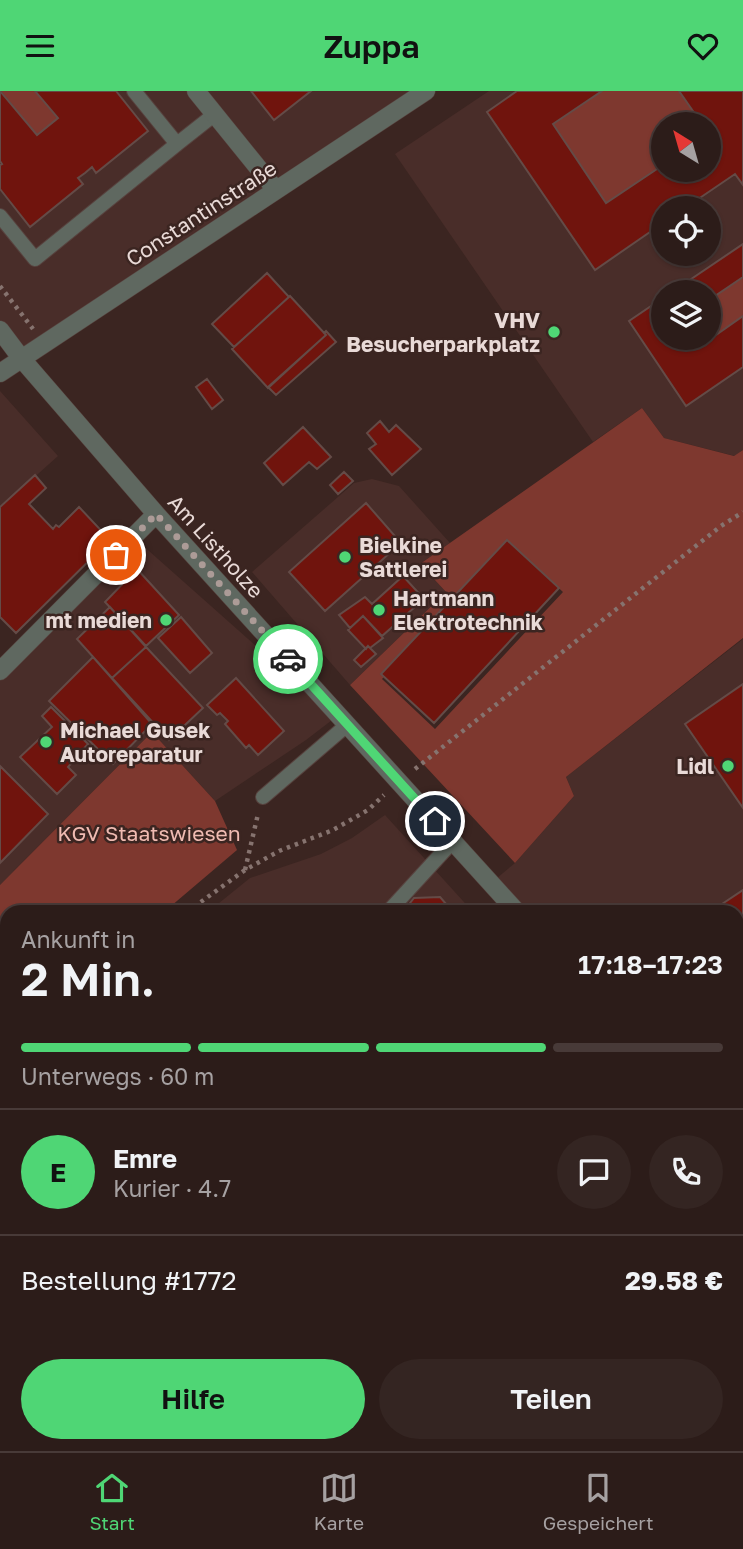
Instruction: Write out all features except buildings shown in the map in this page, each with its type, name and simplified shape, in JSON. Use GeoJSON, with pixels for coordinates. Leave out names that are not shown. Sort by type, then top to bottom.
{"type":"FeatureCollection","features":[{"type":"Feature","properties":{"kind":"street"},"geometry":{"type":"LineString","coordinates":[[196,91],[276,190]]}},
{"type":"Feature","properties":{"kind":"street","name":"Constantinstraße"},"geometry":{"type":"LineString","coordinates":[[0,373],[426,91]]}},
{"type":"Feature","properties":{"kind":"street","name":"Am Listholze"},"geometry":{"type":"LineString","coordinates":[[0,330],[156,514],[511,905]]}},
{"type":"Feature","properties":{"kind":"street"},"geometry":{"type":"LineString","coordinates":[[0,671],[156,514]]}},
{"type":"Feature","properties":{"kind":"lane"},"geometry":{"type":"LineString","coordinates":[[134,91],[177,144]]}},
{"type":"Feature","properties":{"kind":"lane"},"geometry":{"type":"LineString","coordinates":[[0,216],[35,259],[215,114]]}},
{"type":"Feature","properties":{"kind":"lane"},"geometry":{"type":"LineString","coordinates":[[263,797],[347,725]]}},
{"type":"Feature","properties":{"kind":"lane"},"geometry":{"type":"LineString","coordinates":[[394,905],[453,841]]}},
{"type":"Feature","properties":{"kind":"path"},"geometry":{"type":"LineString","coordinates":[[0,286],[45,343]]}},
{"type":"Feature","properties":{"kind":"path"},"geometry":{"type":"LineString","coordinates":[[424,762],[721,526],[743,512]]}},
{"type":"Feature","properties":{"kind":"path"},"geometry":{"type":"LineString","coordinates":[[245,870],[263,797]]}},
{"type":"Feature","properties":{"kind":"path"},"geometry":{"type":"LineString","coordinates":[[197,905],[245,870],[279,851],[333,830],[368,810]]}},
{"type":"Feature","properties":{"kind":"shaded area"},"geometry":{"type":"Polygon","coordinates":[[[0,91],[426,91],[21,358],[0,330],[0,91]]]}},
{"type":"Feature","properties":{"kind":"shaded area"},"geometry":{"type":"Polygon","coordinates":[[[489,91],[743,91],[743,450],[735,456],[664,438],[642,408],[593,442],[395,154],[489,91]]]}},
{"type":"Feature","properties":{"kind":"shaded area"},"geometry":{"type":"Polygon","coordinates":[[[0,391],[58,456],[0,508],[0,391]]]}},
{"type":"Feature","properties":{"kind":"shaded area"},"geometry":{"type":"Polygon","coordinates":[[[372,479],[399,486],[450,543],[420,564],[446,592],[350,685],[252,572],[354,483],[372,479]]]}},
{"type":"Feature","properties":{"kind":"shaded area"},"geometry":{"type":"Polygon","coordinates":[[[140,543],[336,717],[215,801],[152,732],[0,885],[0,679],[140,543]]]}},
{"type":"Feature","properties":{"kind":"shaded area"},"geometry":{"type":"Polygon","coordinates":[[[743,639],[743,905],[511,905],[491,883],[515,863],[574,796],[566,777],[743,639]]]}},
{"type":"Feature","properties":{"kind":"shaded area"},"geometry":{"type":"Polygon","coordinates":[[[385,815],[467,905],[217,905],[250,878],[321,854],[352,838],[385,815]]]}},
{"type":"Feature","properties":{"kind":"green space"},"geometry":{"type":"Polygon","coordinates":[[[1,91],[35,91],[58,118],[37,135],[1,91]]]}},
{"type":"Feature","properties":{"kind":"green space"},"geometry":{"type":"Polygon","coordinates":[[[602,91],[679,91],[694,112],[651,112],[651,173],[606,203],[553,124],[602,91]]]}},
{"type":"Feature","properties":{"kind":"green space"},"geometry":{"type":"Polygon","coordinates":[[[743,277],[743,316],[721,331],[721,292],[743,277]]]}},
{"type":"Feature","properties":{"kind":"green space"},"geometry":{"type":"Polygon","coordinates":[[[642,408],[664,438],[734,456],[743,450],[743,638],[566,777],[574,796],[515,863],[350,685],[446,592],[420,564],[642,408]],[[509,542],[382,679],[435,729],[563,592],[509,542]]]}},
{"type":"Feature","properties":{"kind":"green space","name":"KGV Staatswiesen"},"geometry":{"type":"Polygon","coordinates":[[[152,732],[215,801],[237,850],[172,905],[0,905],[0,885],[152,732]]]}},
{"type":"Feature","properties":{"kind":"way so far"},"geometry":{"type":"LineString","coordinates":[[116,555],[156,514],[288,659]]}},
{"type":"Feature","properties":{"kind":"place","name":"VHV Besucherparkplatz"},"geometry":{"type":"Point","coordinates":[554,332]}},
{"type":"Feature","properties":{"kind":"place","name":"Bielkine Sattlerei"},"geometry":{"type":"Point","coordinates":[345,557]}},
{"type":"Feature","properties":{"kind":"place","name":"Hartmann Elektrotechnik"},"geometry":{"type":"Point","coordinates":[379,610]}},
{"type":"Feature","properties":{"kind":"place","name":"mt medien"},"geometry":{"type":"Point","coordinates":[166,620]}},
{"type":"Feature","properties":{"kind":"place","name":"Michael Gusek Autoreparatur"},"geometry":{"type":"Point","coordinates":[46,742]}},
{"type":"Feature","properties":{"kind":"place","name":"Lidl"},"geometry":{"type":"Point","coordinates":[728,766]}},
{"type":"Feature","properties":{"kind":"route"},"geometry":{"type":"LineString","coordinates":[[288,659],[435,821]]}}]}
